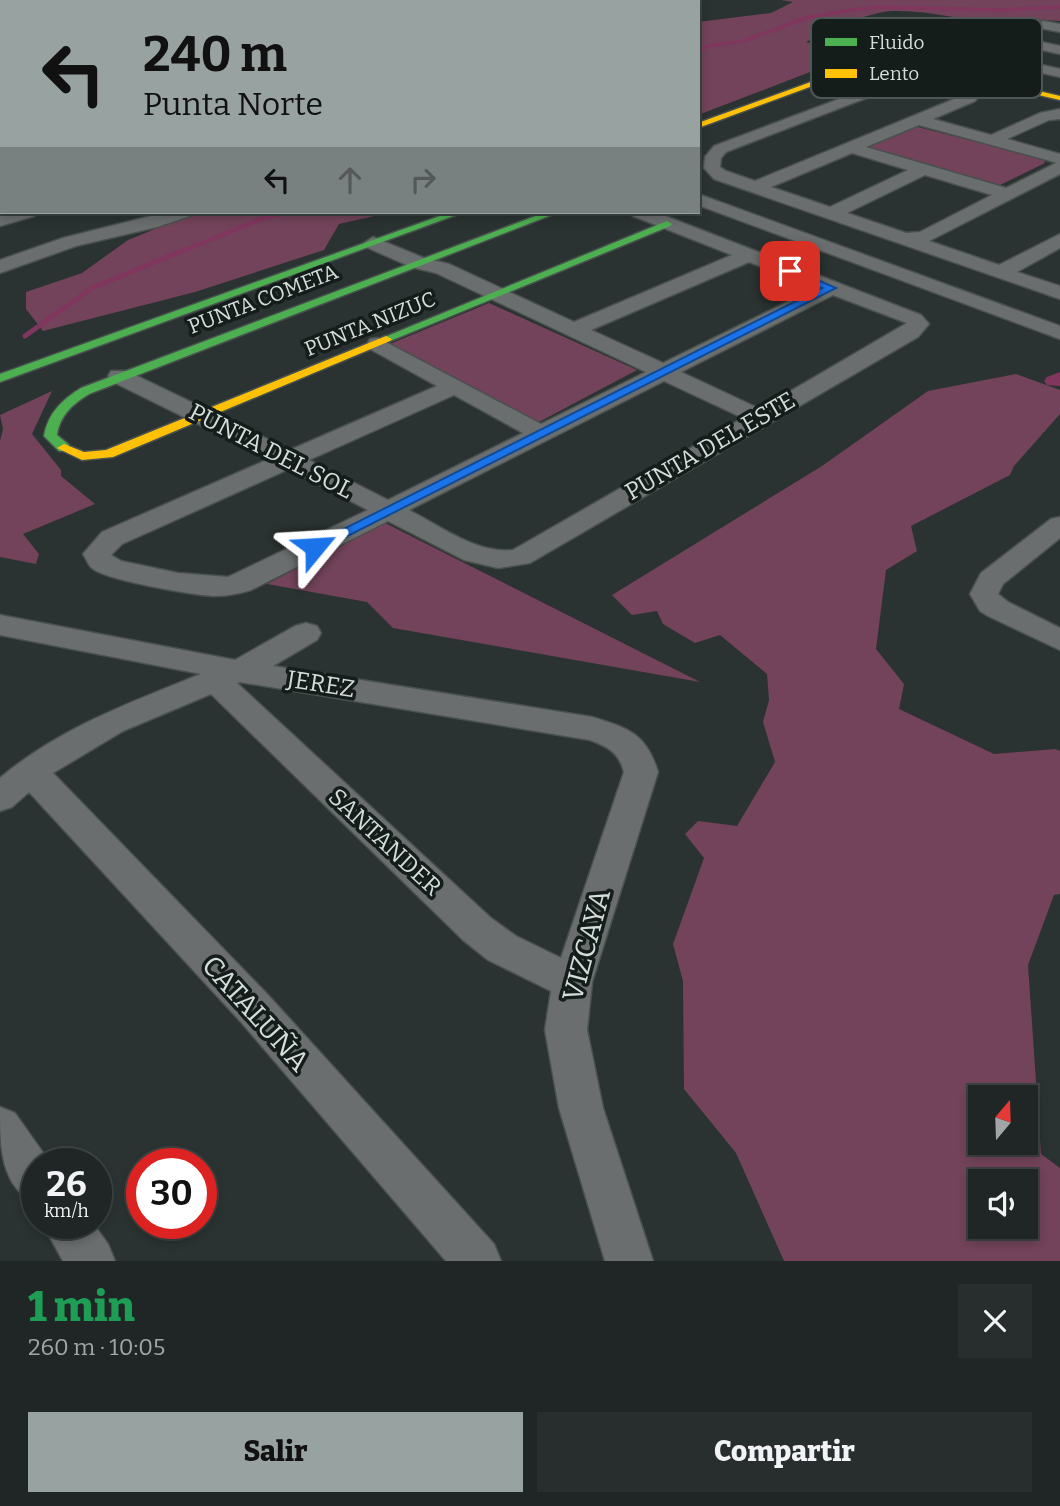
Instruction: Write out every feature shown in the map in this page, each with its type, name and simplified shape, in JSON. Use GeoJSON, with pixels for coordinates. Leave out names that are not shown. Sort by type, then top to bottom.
{"type":"FeatureCollection","features":[{"type":"Feature","properties":{"kind":"street"},"geometry":{"type":"LineString","coordinates":[[1044,25],[1060,28]]}},
{"type":"Feature","properties":{"kind":"street"},"geometry":{"type":"LineString","coordinates":[[1042,46],[1060,50]]}},
{"type":"Feature","properties":{"kind":"street"},"geometry":{"type":"LineString","coordinates":[[1042,70],[1060,74]]}},
{"type":"Feature","properties":{"kind":"street"},"geometry":{"type":"LineString","coordinates":[[700,125],[811,85]]}},
{"type":"Feature","properties":{"kind":"street"},"geometry":{"type":"LineString","coordinates":[[1042,94],[1060,98]]}},
{"type":"Feature","properties":{"kind":"street"},"geometry":{"type":"LineString","coordinates":[[858,98],[720,149],[713,157],[712,168],[715,172],[831,214],[902,239],[923,241],[1000,273],[1060,293]]}},
{"type":"Feature","properties":{"kind":"street"},"geometry":{"type":"LineString","coordinates":[[756,187],[970,98]]}},
{"type":"Feature","properties":{"kind":"street"},"geometry":{"type":"LineString","coordinates":[[1014,98],[1058,111]]}},
{"type":"Feature","properties":{"kind":"street"},"geometry":{"type":"LineString","coordinates":[[993,140],[1058,111]]}},
{"type":"Feature","properties":{"kind":"street"},"geometry":{"type":"LineString","coordinates":[[916,119],[1060,159]]}},
{"type":"Feature","properties":{"kind":"street"},"geometry":{"type":"LineString","coordinates":[[849,147],[1008,194]]}},
{"type":"Feature","properties":{"kind":"street"},"geometry":{"type":"LineString","coordinates":[[887,268],[913,254],[923,241],[1060,167]]}},
{"type":"Feature","properties":{"kind":"street"},"geometry":{"type":"LineString","coordinates":[[831,214],[923,169]]}},
{"type":"Feature","properties":{"kind":"street"},"geometry":{"type":"LineString","coordinates":[[700,200],[1060,333]]}},
{"type":"Feature","properties":{"kind":"street"},"geometry":{"type":"LineString","coordinates":[[0,221],[22,214]]}},
{"type":"Feature","properties":{"kind":"street"},"geometry":{"type":"LineString","coordinates":[[0,267],[70,242],[178,214]]}},
{"type":"Feature","properties":{"kind":"street"},"geometry":{"type":"LineString","coordinates":[[0,378],[453,214]]}},
{"type":"Feature","properties":{"kind":"street"},"geometry":{"type":"LineString","coordinates":[[373,243],[418,263],[440,261],[549,214]]}},
{"type":"Feature","properties":{"kind":"street"},"geometry":{"type":"LineString","coordinates":[[644,214],[831,288]]}},
{"type":"Feature","properties":{"kind":"street","name":"PUNTA NIZUC"},"geometry":{"type":"LineString","coordinates":[[87,458],[107,454],[667,224]]}},
{"type":"Feature","properties":{"kind":"street"},"geometry":{"type":"LineString","coordinates":[[394,235],[496,294],[759,417]]}},
{"type":"Feature","properties":{"kind":"street"},"geometry":{"type":"LineString","coordinates":[[859,258],[902,239]]}},
{"type":"Feature","properties":{"kind":"street"},"geometry":{"type":"LineString","coordinates":[[1000,273],[1060,240]]}},
{"type":"Feature","properties":{"kind":"street"},"geometry":{"type":"LineString","coordinates":[[575,330],[748,255]]}},
{"type":"Feature","properties":{"kind":"street","name":"PUNTA COMETA"},"geometry":{"type":"LineString","coordinates":[[87,458],[71,453],[50,436],[50,425],[56,414],[71,400],[119,376],[418,263]]}},
{"type":"Feature","properties":{"kind":"street"},"geometry":{"type":"LineString","coordinates":[[454,387],[112,538],[97,554],[102,563],[113,568],[227,588],[241,584],[831,288]]}},
{"type":"Feature","properties":{"kind":"street","name":"PUNTA DEL ESTE"},"geometry":{"type":"LineString","coordinates":[[498,560],[520,557],[910,332],[918,324],[914,320],[831,288]]}},
{"type":"Feature","properties":{"kind":"street"},"geometry":{"type":"LineString","coordinates":[[106,322],[223,298]]}},
{"type":"Feature","properties":{"kind":"street"},"geometry":{"type":"LineString","coordinates":[[70,335],[87,334],[103,341]]}},
{"type":"Feature","properties":{"kind":"street"},"geometry":{"type":"LineString","coordinates":[[378,344],[540,433]]}},
{"type":"Feature","properties":{"kind":"street","name":"PUNTA DEL SOL"},"geometry":{"type":"LineString","coordinates":[[119,376],[202,415],[474,554],[498,560]]}},
{"type":"Feature","properties":{"kind":"street"},"geometry":{"type":"LineString","coordinates":[[1060,525],[991,579],[984,594],[990,604],[998,609],[1060,640]]}},
{"type":"Feature","properties":{"kind":"street","name":"JEREZ"},"geometry":{"type":"LineString","coordinates":[[6,630],[227,675],[592,729],[619,738],[637,753]]}},
{"type":"Feature","properties":{"kind":"street"},"geometry":{"type":"LineString","coordinates":[[0,798],[29,770],[82,736],[227,675],[306,633]]}},
{"type":"Feature","properties":{"kind":"street","name":"SANTANDER"},"geometry":{"type":"LineString","coordinates":[[227,675],[477,929],[502,948],[572,982]]}},
{"type":"Feature","properties":{"kind":"street","name":"VIZCAYA"},"geometry":{"type":"LineString","coordinates":[[629,1261],[581,1108],[566,1030],[572,982],[641,772],[637,753]]}},
{"type":"Feature","properties":{"kind":"street","name":"CATALUÑA"},"geometry":{"type":"LineString","coordinates":[[29,770],[255,1009],[477,1261]]}},
{"type":"Feature","properties":{"kind":"street"},"geometry":{"type":"LineString","coordinates":[[0,1128],[21,1159]]}},
{"type":"Feature","properties":{"kind":"street"},"geometry":{"type":"LineString","coordinates":[[76,1239],[91,1261]]}},
{"type":"Feature","properties":{"kind":"shaded area"},"geometry":{"type":"Polygon","coordinates":[[[781,0],[1060,0],[1060,21],[1042,18],[958,18],[922,12],[892,11],[862,18],[811,18],[811,40],[806,42],[811,43],[811,72],[700,114],[700,22],[771,13],[793,2],[781,0]]]}},
{"type":"Feature","properties":{"kind":"shaded area"},"geometry":{"type":"Polygon","coordinates":[[[914,126],[1043,159],[1045,163],[998,186],[866,147],[914,126]]]}},
{"type":"Feature","properties":{"kind":"shaded area"},"geometry":{"type":"Polygon","coordinates":[[[191,214],[383,214],[339,224],[324,250],[195,292],[43,331],[26,309],[26,292],[82,273],[128,240],[191,214]]]}},
{"type":"Feature","properties":{"kind":"shaded area"},"geometry":{"type":"Polygon","coordinates":[[[489,303],[637,370],[539,422],[390,344],[489,303]]]}},
{"type":"Feature","properties":{"kind":"shaded area"},"geometry":{"type":"Polygon","coordinates":[[[1016,374],[1060,390],[1060,414],[1014,466],[1010,475],[911,526],[917,551],[886,570],[876,649],[904,684],[899,709],[994,754],[1055,749],[1060,751],[1060,894],[1054,895],[1028,965],[1036,1085],[968,1085],[968,1155],[1038,1155],[1038,1110],[1041,1154],[1060,1168],[1060,1261],[784,1261],[736,1153],[684,1089],[683,981],[673,944],[704,858],[685,834],[698,821],[737,826],[775,762],[763,722],[769,700],[767,674],[720,635],[695,643],[663,624],[657,611],[632,615],[612,595],[822,466],[928,391],[1016,374]]]}},
{"type":"Feature","properties":{"kind":"shaded area"},"geometry":{"type":"Polygon","coordinates":[[[52,391],[32,434],[61,470],[61,476],[95,504],[23,534],[39,554],[36,564],[0,557],[0,441],[3,429],[0,415],[52,391]]]}},
{"type":"Feature","properties":{"kind":"shaded area"},"geometry":{"type":"Polygon","coordinates":[[[385,523],[700,682],[393,628],[367,602],[267,584],[385,523]]]}},
{"type":"Feature","properties":{"kind":"waterway"},"geometry":{"type":"LineString","coordinates":[[700,50],[708,46],[743,41],[806,18],[844,11],[878,7],[1002,10],[1060,7]]}},
{"type":"Feature","properties":{"kind":"waterway"},"geometry":{"type":"LineString","coordinates":[[190,248],[264,218],[281,214]]}},
{"type":"Feature","properties":{"kind":"waterway"},"geometry":{"type":"LineString","coordinates":[[25,336],[92,288],[194,246]]}},
{"type":"Feature","properties":{"kind":"waterway"},"geometry":{"type":"LineString","coordinates":[[1054,381],[1060,378]]}},
{"type":"Feature","properties":{"kind":"traffic: fast"},"geometry":{"type":"LineString","coordinates":[[0,378],[453,214]]}},
{"type":"Feature","properties":{"kind":"traffic: fast"},"geometry":{"type":"LineString","coordinates":[[64,448],[50,436],[51,428],[57,415],[67,404],[85,391],[549,214]]}},
{"type":"Feature","properties":{"kind":"traffic: fast"},"geometry":{"type":"LineString","coordinates":[[386,339],[667,224]]}},
{"type":"Feature","properties":{"kind":"traffic: slow"},"geometry":{"type":"LineString","coordinates":[[700,125],[811,84]]}},
{"type":"Feature","properties":{"kind":"traffic: slow"},"geometry":{"type":"LineString","coordinates":[[1042,94],[1060,98]]}},
{"type":"Feature","properties":{"kind":"traffic: slow"},"geometry":{"type":"LineString","coordinates":[[64,448],[82,456],[108,454],[386,339]]}},
{"type":"Feature","properties":{"kind":"route"},"geometry":{"type":"LineString","coordinates":[[315,547],[831,288],[790,271]]}}]}
